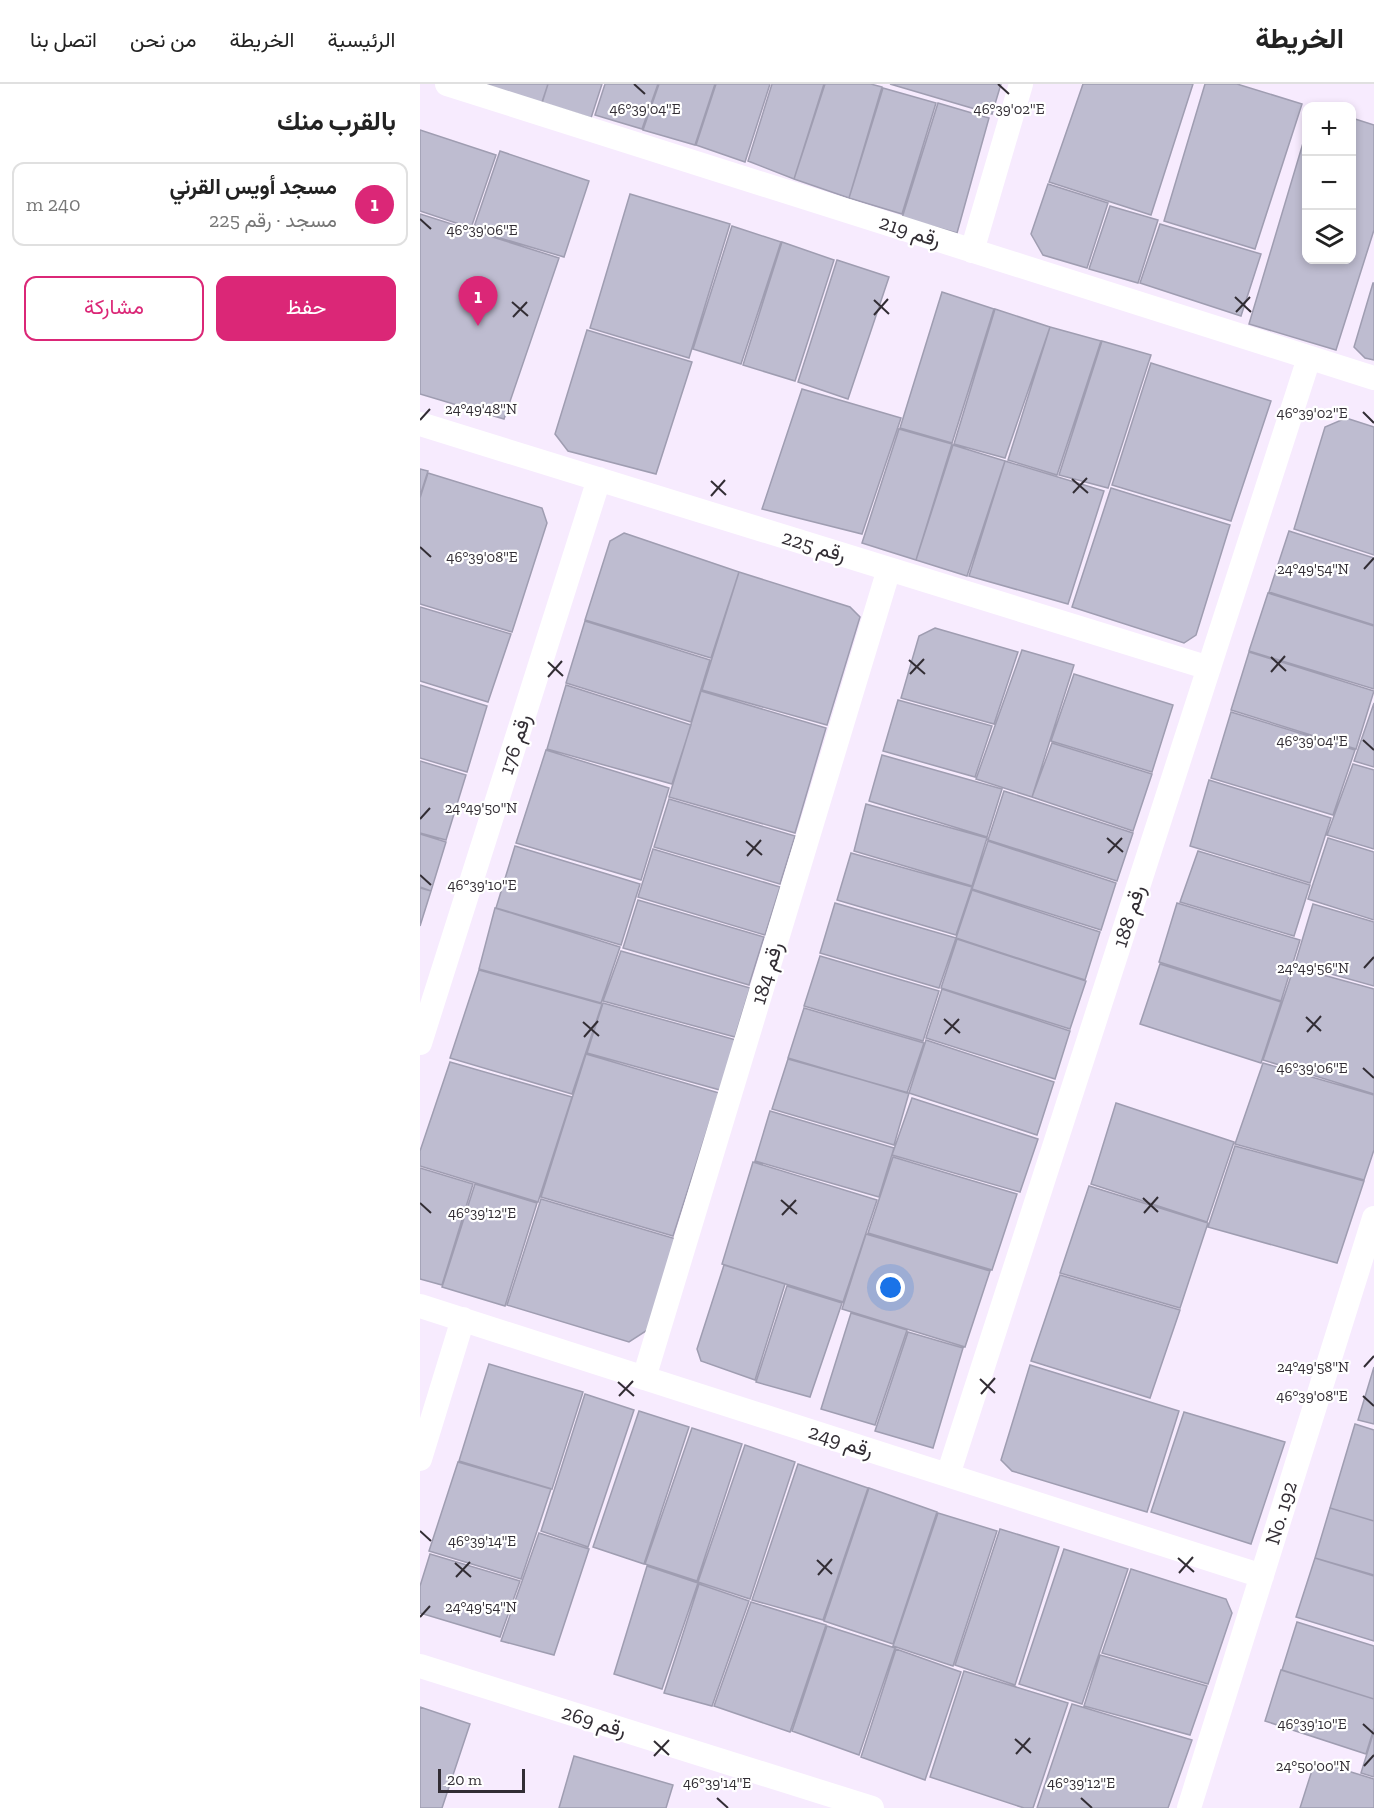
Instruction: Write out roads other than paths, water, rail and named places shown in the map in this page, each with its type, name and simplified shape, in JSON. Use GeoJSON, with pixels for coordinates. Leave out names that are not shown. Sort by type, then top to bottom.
{"type":"FeatureCollection","features":[{"type":"Feature","properties":{"kind":"street","name":"رقم 219"},"geometry":{"type":"LineString","coordinates":[[447,84],[1374,378]]}},
{"type":"Feature","properties":{"kind":"street"},"geometry":{"type":"LineString","coordinates":[[972,251],[1021,84]]}},
{"type":"Feature","properties":{"kind":"street","name":"رقم 188"},"geometry":{"type":"LineString","coordinates":[[948,1475],[1310,358]]}},
{"type":"Feature","properties":{"kind":"street","name":"رقم 225"},"geometry":{"type":"LineString","coordinates":[[420,424],[1209,668]]}},
{"type":"Feature","properties":{"kind":"street","name":"رقم 176"},"geometry":{"type":"LineString","coordinates":[[420,1043],[599,479]]}},
{"type":"Feature","properties":{"kind":"street","name":"رقم 184"},"geometry":{"type":"LineString","coordinates":[[645,1378],[889,569]]}},
{"type":"Feature","properties":{"kind":"street","name":"No. 192"},"geometry":{"type":"LineString","coordinates":[[1189,1808],[1374,1218]]}},
{"type":"Feature","properties":{"kind":"street","name":"رقم 249"},"geometry":{"type":"LineString","coordinates":[[420,1306],[1262,1576]]}},
{"type":"Feature","properties":{"kind":"street"},"geometry":{"type":"LineString","coordinates":[[420,1459],[463,1319]]}},
{"type":"Feature","properties":{"kind":"street","name":"رقم 269"},"geometry":{"type":"LineString","coordinates":[[420,1666],[872,1808]]}},
{"type":"Feature","properties":{"kind":"place","name":"مسجد أويس القرني"},"geometry":{"type":"Point","coordinates":[478,326]}}]}
